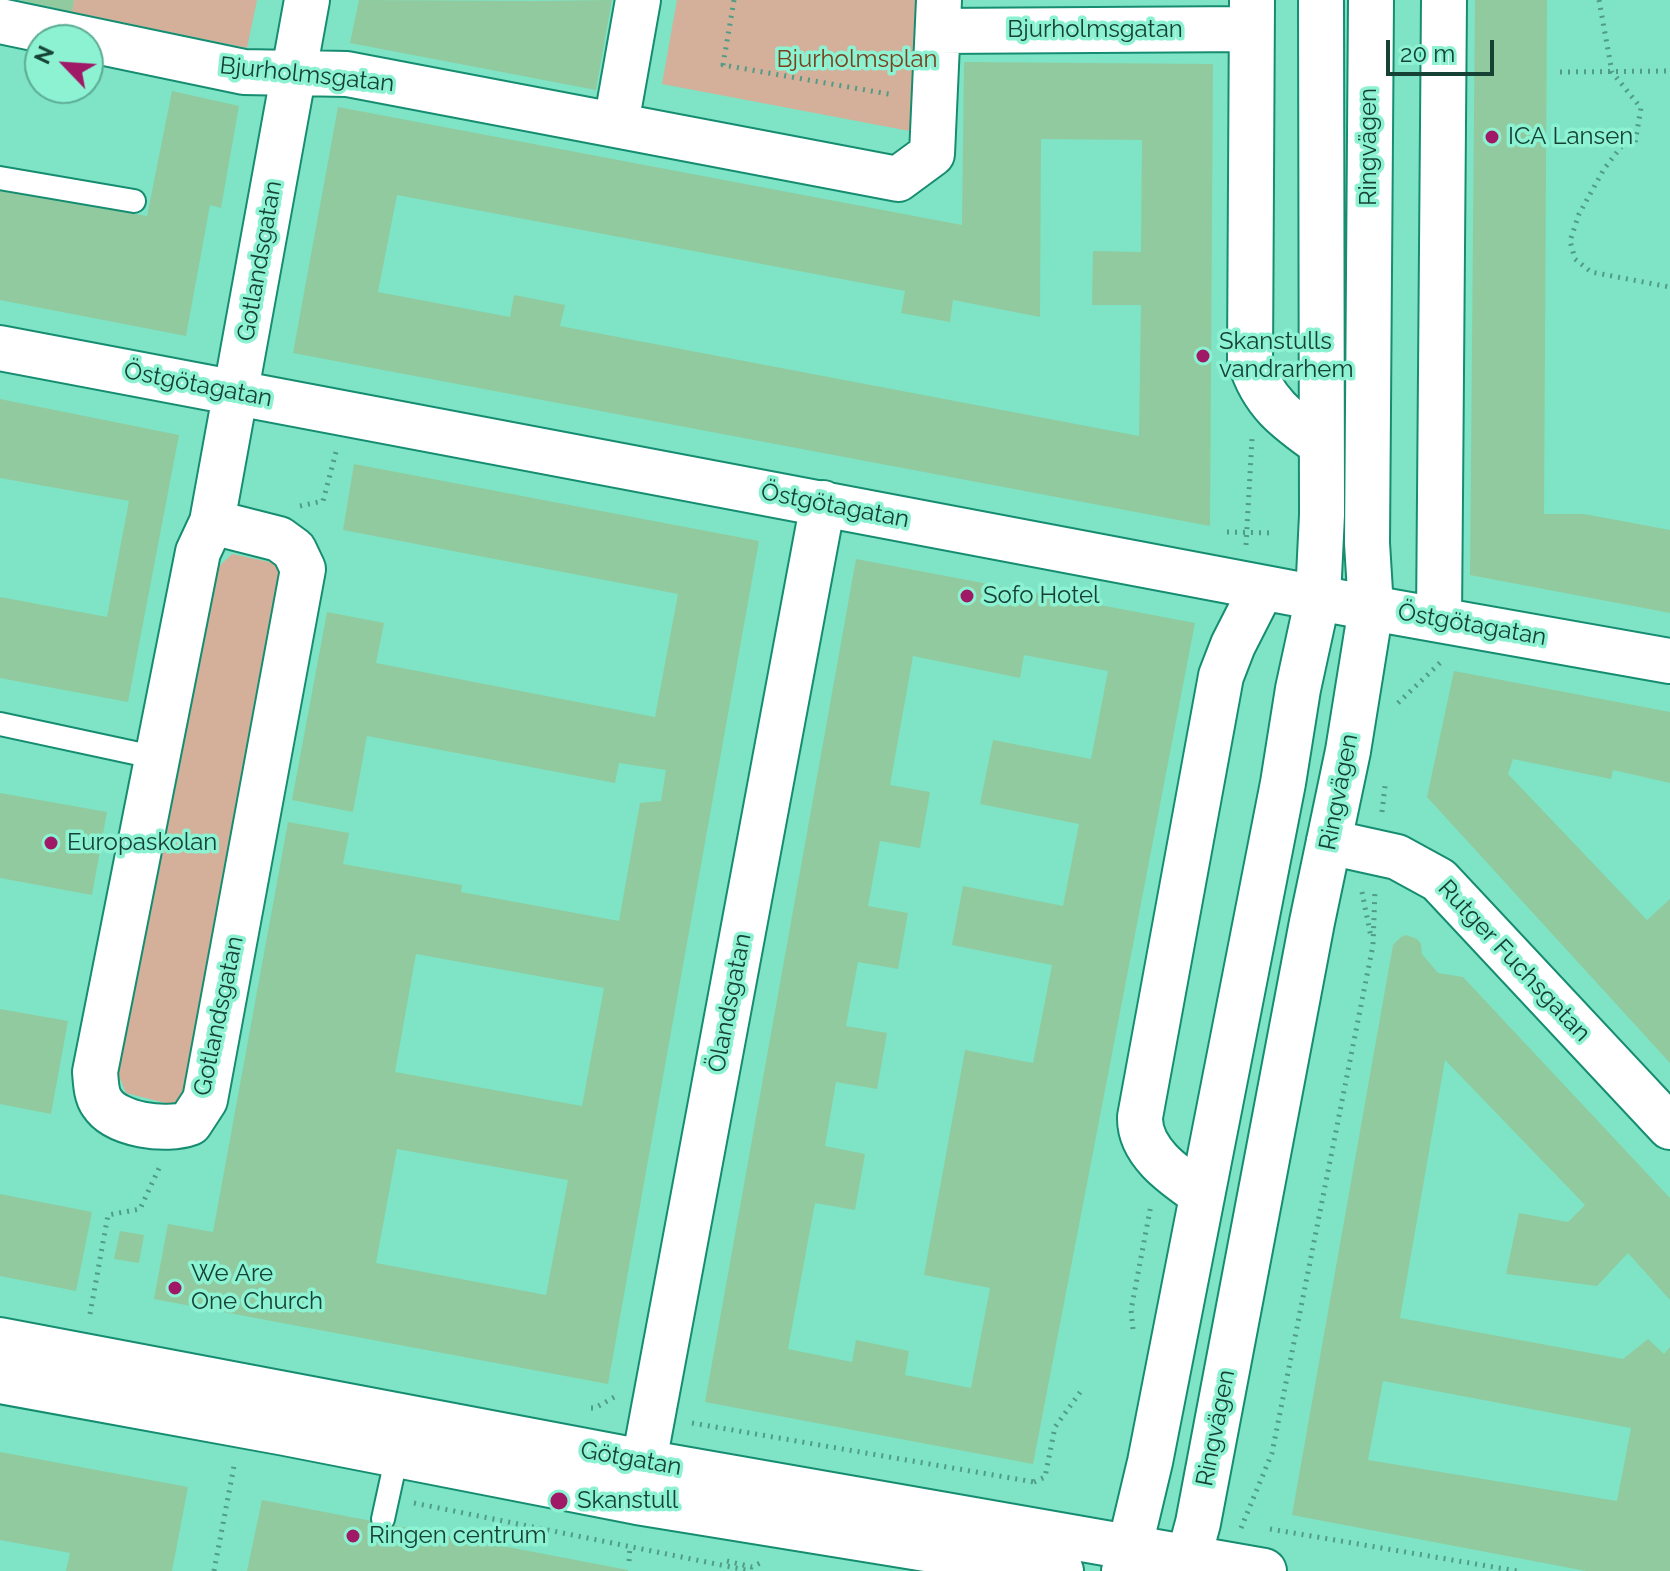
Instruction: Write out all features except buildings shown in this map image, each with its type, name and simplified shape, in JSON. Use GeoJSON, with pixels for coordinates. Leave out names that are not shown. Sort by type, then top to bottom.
{"type":"FeatureCollection","features":[{"type":"Feature","properties":{"kind":"street","name":"Gotlandsgatan"},"geometry":{"type":"LineString","coordinates":[[212,522],[279,539],[294,550],[303,569],[205,1100],[190,1123],[168,1129],[114,1117],[99,1101],[95,1072],[198,552],[212,522],[307,0]]}},
{"type":"Feature","properties":{"kind":"street"},"geometry":{"type":"LineString","coordinates":[[638,0],[616,124],[898,179],[932,154],[938,15]]}},
{"type":"Feature","properties":{"kind":"street","name":"Ringvägen"},"geometry":{"type":"LineString","coordinates":[[1127,1559],[1153,1449],[1318,597],[1322,515],[1321,0]]}},
{"type":"Feature","properties":{"kind":"street","name":"Ringvägen"},"geometry":{"type":"LineString","coordinates":[[1217,1566],[1329,842],[1348,751],[1371,608],[1367,543],[1371,0]]}},
{"type":"Feature","properties":{"kind":"street"},"geometry":{"type":"LineString","coordinates":[[1439,620],[1444,0]]}},
{"type":"Feature","properties":{"kind":"street","name":"Bjurholmsgatan"},"geometry":{"type":"LineString","coordinates":[[938,15],[1252,15]]}},
{"type":"Feature","properties":{"kind":"street"},"geometry":{"type":"LineString","coordinates":[[1252,15],[1250,360],[1255,378],[1280,415],[1321,444]]}},
{"type":"Feature","properties":{"kind":"street","name":"Bjurholmsgatan"},"geometry":{"type":"LineString","coordinates":[[0,21],[244,72],[347,74],[616,124]]}},
{"type":"Feature","properties":{"kind":"street","name":"Östgötagatan"},"geometry":{"type":"LineString","coordinates":[[0,348],[1262,588],[1670,661]]}},
{"type":"Feature","properties":{"kind":"street","name":"Ölandsgatan"},"geometry":{"type":"LineString","coordinates":[[641,1482],[823,503]]}},
{"type":"Feature","properties":{"kind":"street"},"geometry":{"type":"LineString","coordinates":[[1201,1194],[1160,1161],[1143,1133],[1140,1117],[1221,676],[1262,588]]}},
{"type":"Feature","properties":{"kind":"street","name":"Rutger Fuchsgatan"},"geometry":{"type":"LineString","coordinates":[[1274,827],[1397,857],[1439,880],[1670,1127]]}},
{"type":"Feature","properties":{"kind":"street","name":"Götgatan"},"geometry":{"type":"LineString","coordinates":[[0,1340],[1061,1571]]}},
{"type":"Feature","properties":{"kind":"street","name":"Götgatan"},"geometry":{"type":"LineString","coordinates":[[0,1381],[397,1455],[641,1482],[1127,1559],[1217,1566]]}},
{"type":"Feature","properties":{"kind":"lane"},"geometry":{"type":"LineString","coordinates":[[0,178],[134,201]]}},
{"type":"Feature","properties":{"kind":"lane"},"geometry":{"type":"LineString","coordinates":[[0,724],[158,758]]}},
{"type":"Feature","properties":{"kind":"lane"},"geometry":{"type":"LineString","coordinates":[[383,1519],[397,1455]]}},
{"type":"Feature","properties":{"kind":"path"},"geometry":{"type":"LineString","coordinates":[[734,0],[723,65],[934,102]]}},
{"type":"Feature","properties":{"kind":"path"},"geometry":{"type":"LineString","coordinates":[[1599,0],[1612,72],[1641,108],[1635,143],[1621,147],[1604,169],[1579,214],[1570,241],[1575,259],[1591,272],[1670,287]]}},
{"type":"Feature","properties":{"kind":"path"},"geometry":{"type":"LineString","coordinates":[[1560,72],[1670,71]]}},
{"type":"Feature","properties":{"kind":"path"},"geometry":{"type":"LineString","coordinates":[[1255,378],[1246,550],[1262,588]]}},
{"type":"Feature","properties":{"kind":"path"},"geometry":{"type":"LineString","coordinates":[[1227,532],[1273,533]]}},
{"type":"Feature","properties":{"kind":"path"},"geometry":{"type":"LineString","coordinates":[[1392,709],[1439,665]]}},
{"type":"Feature","properties":{"kind":"path"},"geometry":{"type":"LineString","coordinates":[[1217,1566],[1241,1527],[1272,1453],[1373,945],[1374,895],[1385,781]]}},
{"type":"Feature","properties":{"kind":"path"},"geometry":{"type":"LineString","coordinates":[[90,1314],[108,1215],[140,1209],[144,1200]]}},
{"type":"Feature","properties":{"kind":"path"},"geometry":{"type":"LineString","coordinates":[[1032,1495],[1034,1482],[1045,1477],[1055,1427],[1081,1391]]}},
{"type":"Feature","properties":{"kind":"path","name":"Götgatan"},"geometry":{"type":"LineString","coordinates":[[687,1417],[692,1423],[1034,1482]]}},
{"type":"Feature","properties":{"kind":"path"},"geometry":{"type":"LineString","coordinates":[[214,1571],[234,1466]]}},
{"type":"Feature","properties":{"kind":"path"},"geometry":{"type":"LineString","coordinates":[[1271,1529],[1517,1571]]}},
{"type":"Feature","properties":{"kind":"path"},"geometry":{"type":"LineString","coordinates":[[629,1561],[630,1547]]}},
{"type":"Feature","properties":{"kind":"green space"},"geometry":{"type":"Polygon","coordinates":[[[74,0],[257,0],[247,48],[72,12],[74,0]]]}},
{"type":"Feature","properties":{"kind":"green space","name":"Bjurholmsplan"},"geometry":{"type":"Polygon","coordinates":[[[677,0],[919,0],[915,132],[662,84],[677,0]]]}},
{"type":"Feature","properties":{"kind":"green space"},"geometry":{"type":"Polygon","coordinates":[[[232,554],[279,564],[290,589],[196,1083],[173,1105],[126,1093],[114,1064],[209,576],[232,554]]]}},
{"type":"Feature","properties":{"kind":"place","name":"ICA Lansen"},"geometry":{"type":"Point","coordinates":[1492,137]}},
{"type":"Feature","properties":{"kind":"place","name":"Skanstulls vandrarhem"},"geometry":{"type":"Point","coordinates":[1203,356]}},
{"type":"Feature","properties":{"kind":"place","name":"Sofo Hotel"},"geometry":{"type":"Point","coordinates":[967,596]}},
{"type":"Feature","properties":{"kind":"place","name":"Europaskolan"},"geometry":{"type":"Point","coordinates":[51,843]}},
{"type":"Feature","properties":{"kind":"place","name":"We Are One Church"},"geometry":{"type":"Point","coordinates":[175,1288]}},
{"type":"Feature","properties":{"kind":"place","name":"Skanstull"},"geometry":{"type":"Point","coordinates":[559,1501]}},
{"type":"Feature","properties":{"kind":"place","name":"Ringen centrum"},"geometry":{"type":"Point","coordinates":[353,1536]}}]}
